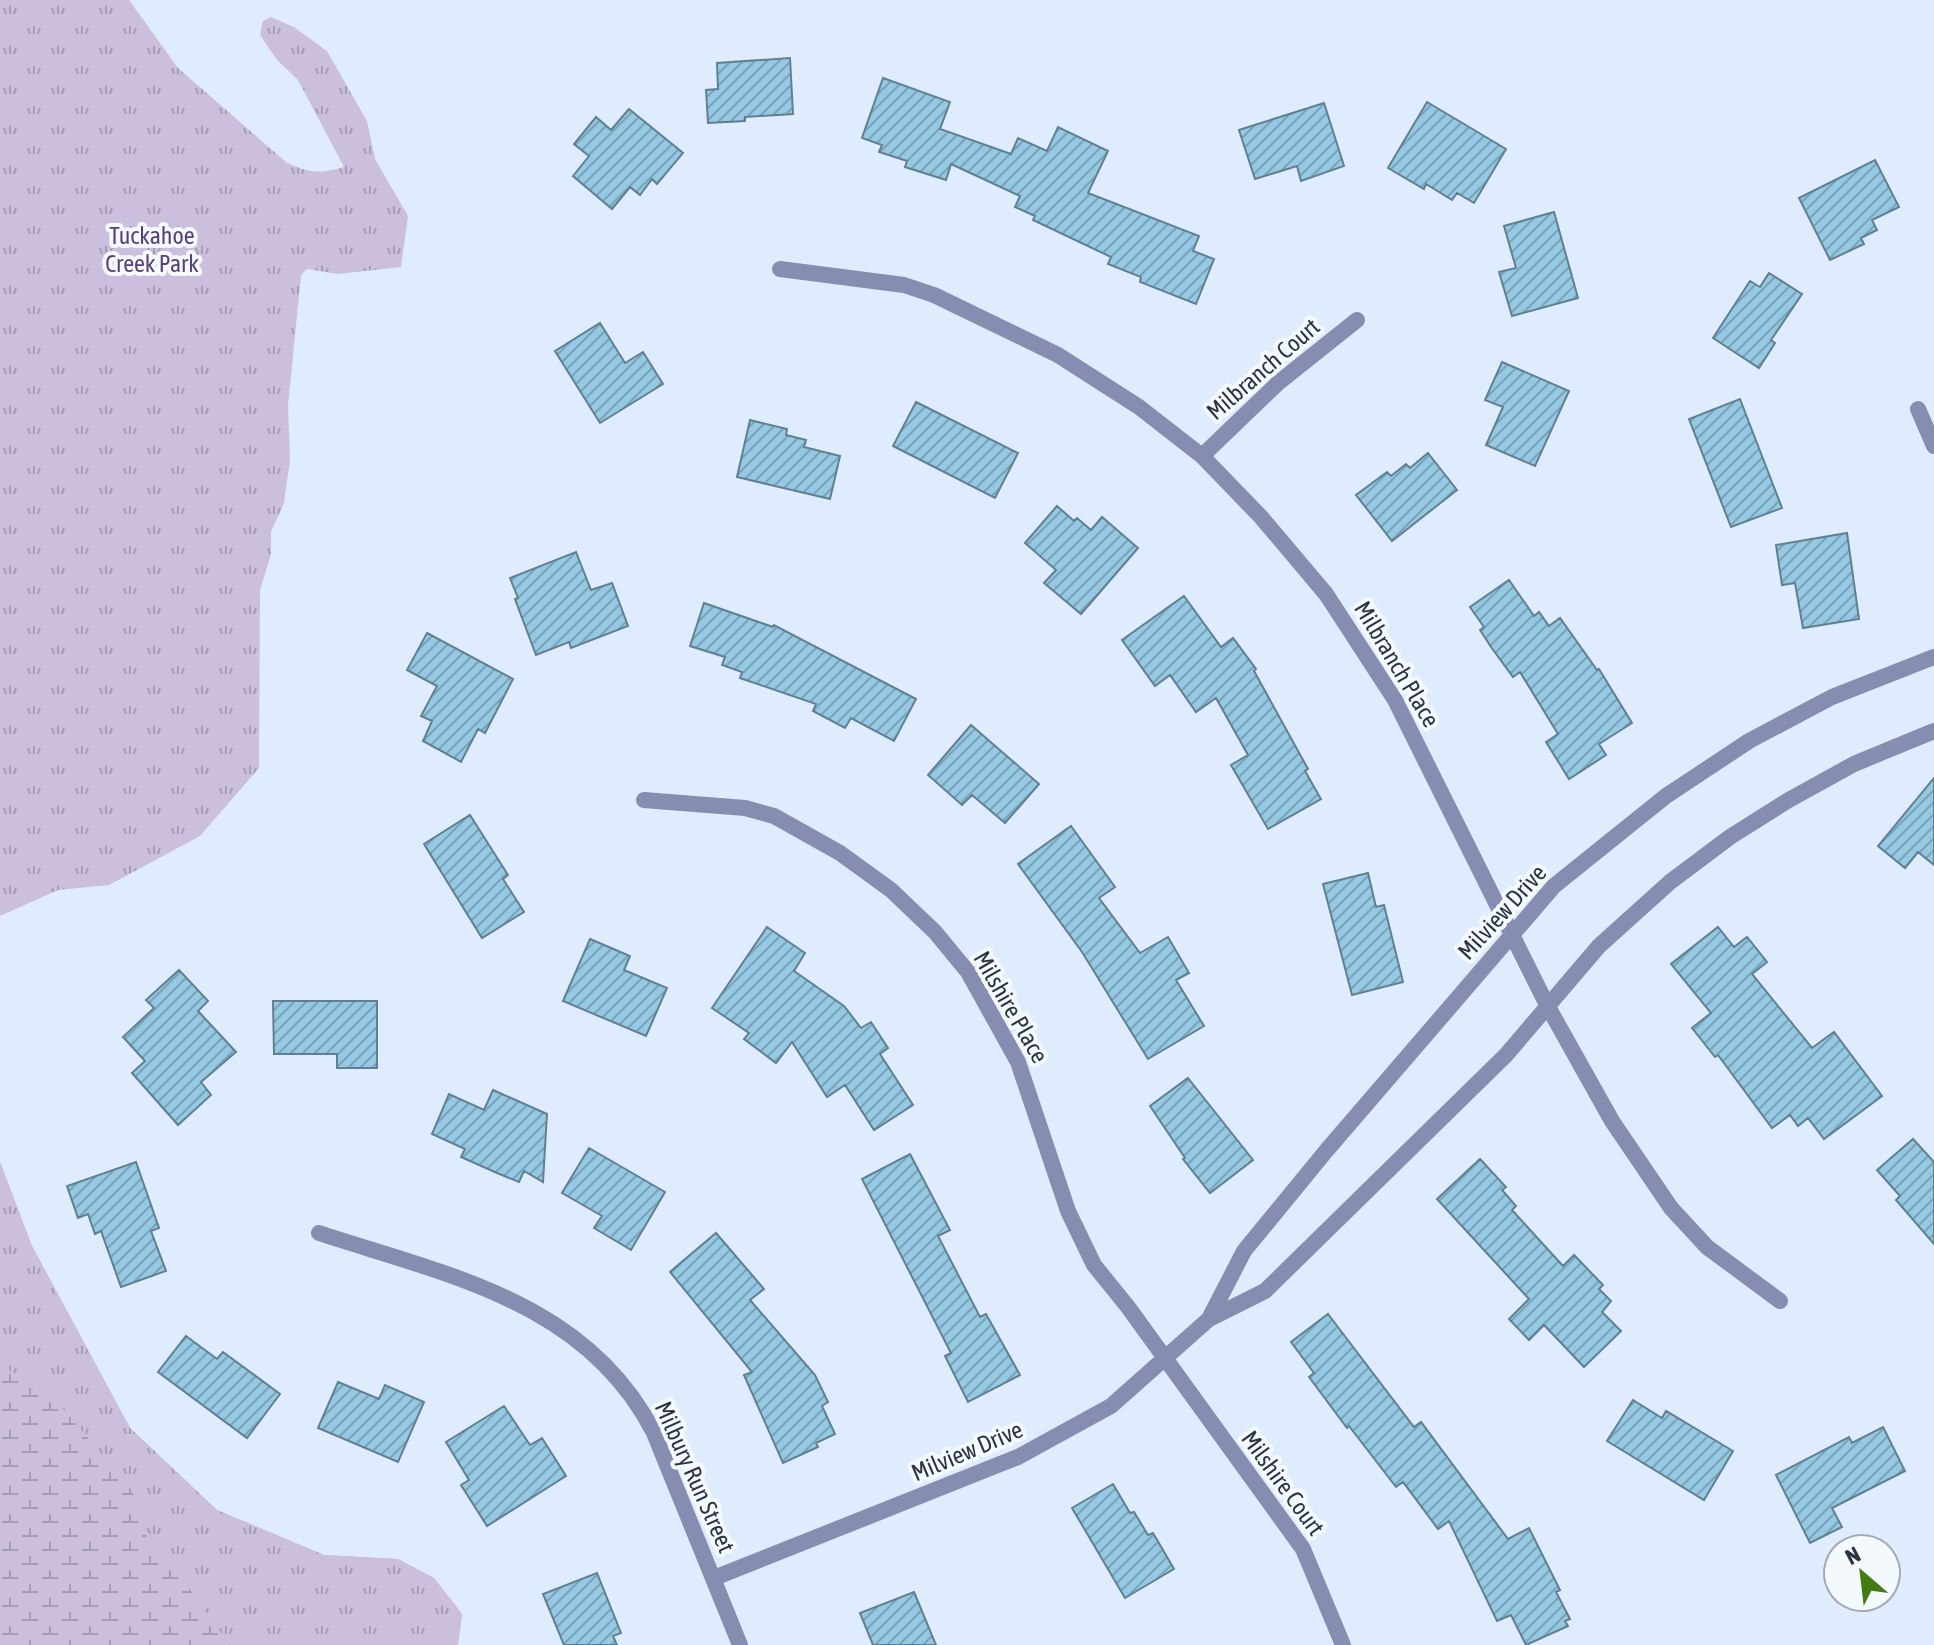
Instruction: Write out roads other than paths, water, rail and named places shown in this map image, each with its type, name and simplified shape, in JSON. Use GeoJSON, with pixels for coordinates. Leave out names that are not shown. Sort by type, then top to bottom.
{"type":"FeatureCollection","features":[{"type":"Feature","properties":{"kind":"street","name":"Milbranch Place"},"geometry":{"type":"LineString","coordinates":[[780,269],[904,285],[934,295],[1058,355],[1139,407],[1202,456],[1261,517],[1326,594],[1387,687],[1547,1005],[1612,1121],[1671,1208],[1707,1247],[1780,1301]]}},
{"type":"Feature","properties":{"kind":"street","name":"Milbranch Court"},"geometry":{"type":"LineString","coordinates":[[1202,456],[1278,383],[1357,320]]}},
{"type":"Feature","properties":{"kind":"street"},"geometry":{"type":"LineString","coordinates":[[1918,409],[1934,446]]}},
{"type":"Feature","properties":{"kind":"street","name":"Milview Drive"},"geometry":{"type":"LineString","coordinates":[[1209,1319],[1244,1251],[1554,886],[1666,796],[1749,741],[1832,697],[1934,657]]}},
{"type":"Feature","properties":{"kind":"street","name":"Milview Drive"},"geometry":{"type":"LineString","coordinates":[[714,1578],[1018,1457],[1111,1406],[1209,1319],[1265,1291],[1506,1055],[1599,946],[1670,882],[1730,837],[1787,801],[1854,764],[1934,731]]}},
{"type":"Feature","properties":{"kind":"street","name":"Milshire Place"},"geometry":{"type":"LineString","coordinates":[[644,800],[745,808],[774,816],[840,853],[891,890],[935,932],[968,972],[1018,1062],[1068,1211],[1094,1265],[1165,1359]]}},
{"type":"Feature","properties":{"kind":"street","name":"Milbury Run Street"},"geometry":{"type":"LineString","coordinates":[[319,1233],[430,1267],[516,1302],[586,1345],[607,1365],[642,1410],[740,1645]]}},
{"type":"Feature","properties":{"kind":"street","name":"Milshire Court"},"geometry":{"type":"LineString","coordinates":[[1165,1359],[1303,1549],[1343,1645]]}},
{"type":"Feature","properties":{"kind":"park label","name":"Tuckahoe Creek Park"},"geometry":{"type":"Point","coordinates":[152,249]}}]}
